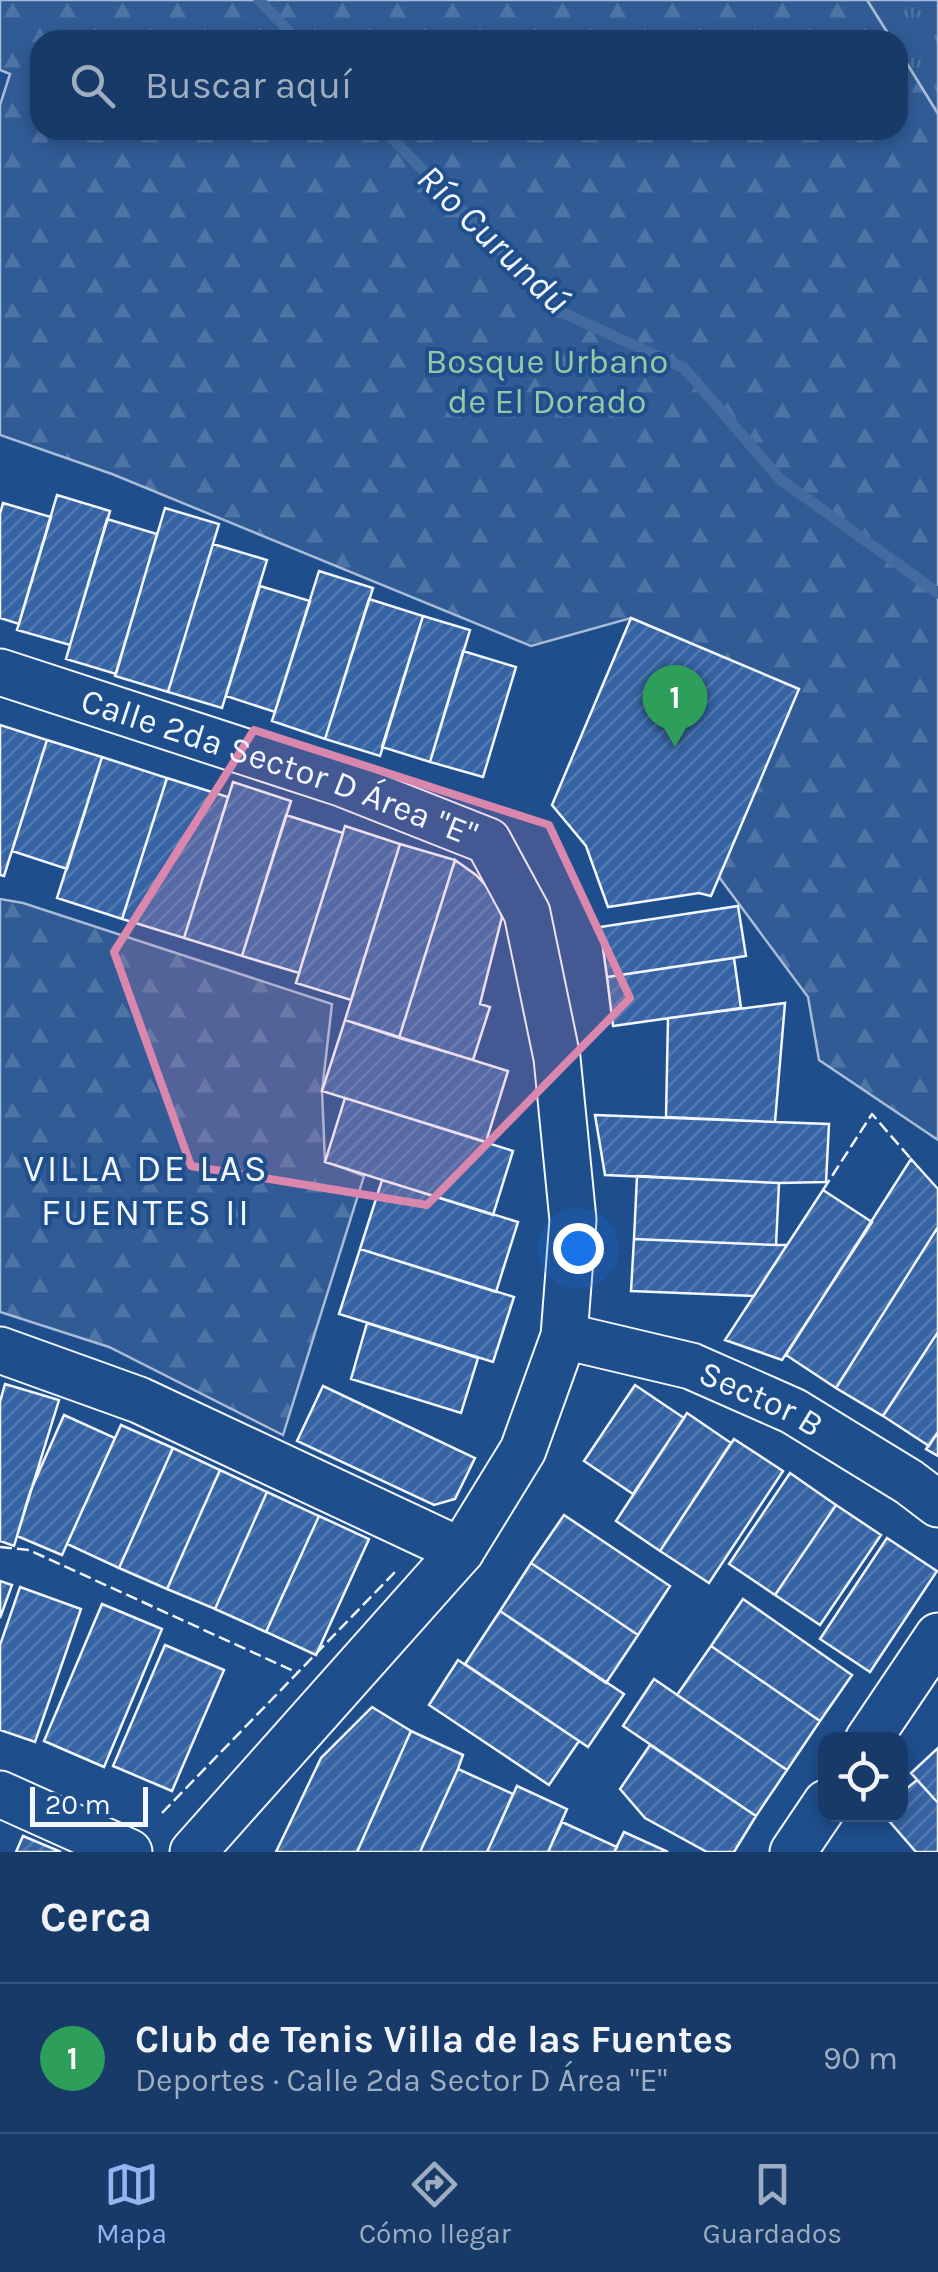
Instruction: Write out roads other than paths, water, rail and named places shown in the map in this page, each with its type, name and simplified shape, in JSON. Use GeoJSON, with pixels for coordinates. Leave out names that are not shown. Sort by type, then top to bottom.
{"type":"FeatureCollection","features":[{"type":"Feature","properties":{"kind":"street","name":"Calle 2da Sector D Área \"E\""},"geometry":{"type":"LineString","coordinates":[[0,672],[342,783],[488,841],[527,912],[557,1058],[572,1220],[564,1336],[522,1450],[461,1551],[193,1852]]}},
{"type":"Feature","properties":{"kind":"street","name":"Sector B"},"geometry":{"type":"LineString","coordinates":[[564,1336],[692,1366],[793,1411],[938,1504]]}},
{"type":"Feature","properties":{"kind":"street"},"geometry":{"type":"LineString","coordinates":[[0,1350],[139,1400],[461,1551]]}},
{"type":"Feature","properties":{"kind":"street"},"geometry":{"type":"LineString","coordinates":[[873,1732],[938,1636]]}},
{"type":"Feature","properties":{"kind":"street"},"geometry":{"type":"LineString","coordinates":[[0,1794],[129,1852]]}},
{"type":"Feature","properties":{"kind":"street"},"geometry":{"type":"LineString","coordinates":[[792,1852],[818,1815]]}},
{"type":"Feature","properties":{"kind":"waterway","name":"Río Curundú"},"geometry":{"type":"LineString","coordinates":[[259,0],[288,30]]}},
{"type":"Feature","properties":{"kind":"waterway","name":"Río Curundú"},"geometry":{"type":"LineString","coordinates":[[394,140],[561,312],[684,368],[780,479],[938,593]]}},
{"type":"Feature","properties":{"kind":"place","name":"Club de Tenis Villa de las Fuentes"},"geometry":{"type":"Point","coordinates":[675,747]}},
{"type":"Feature","properties":{"kind":"district","name":"VILLA DE LAS FUENTES II"},"geometry":{"type":"Point","coordinates":[146,1190]}},
{"type":"Feature","properties":{"kind":"park label","name":"Bosque Urbano de El Dorado"},"geometry":{"type":"Point","coordinates":[547,381]}}]}
